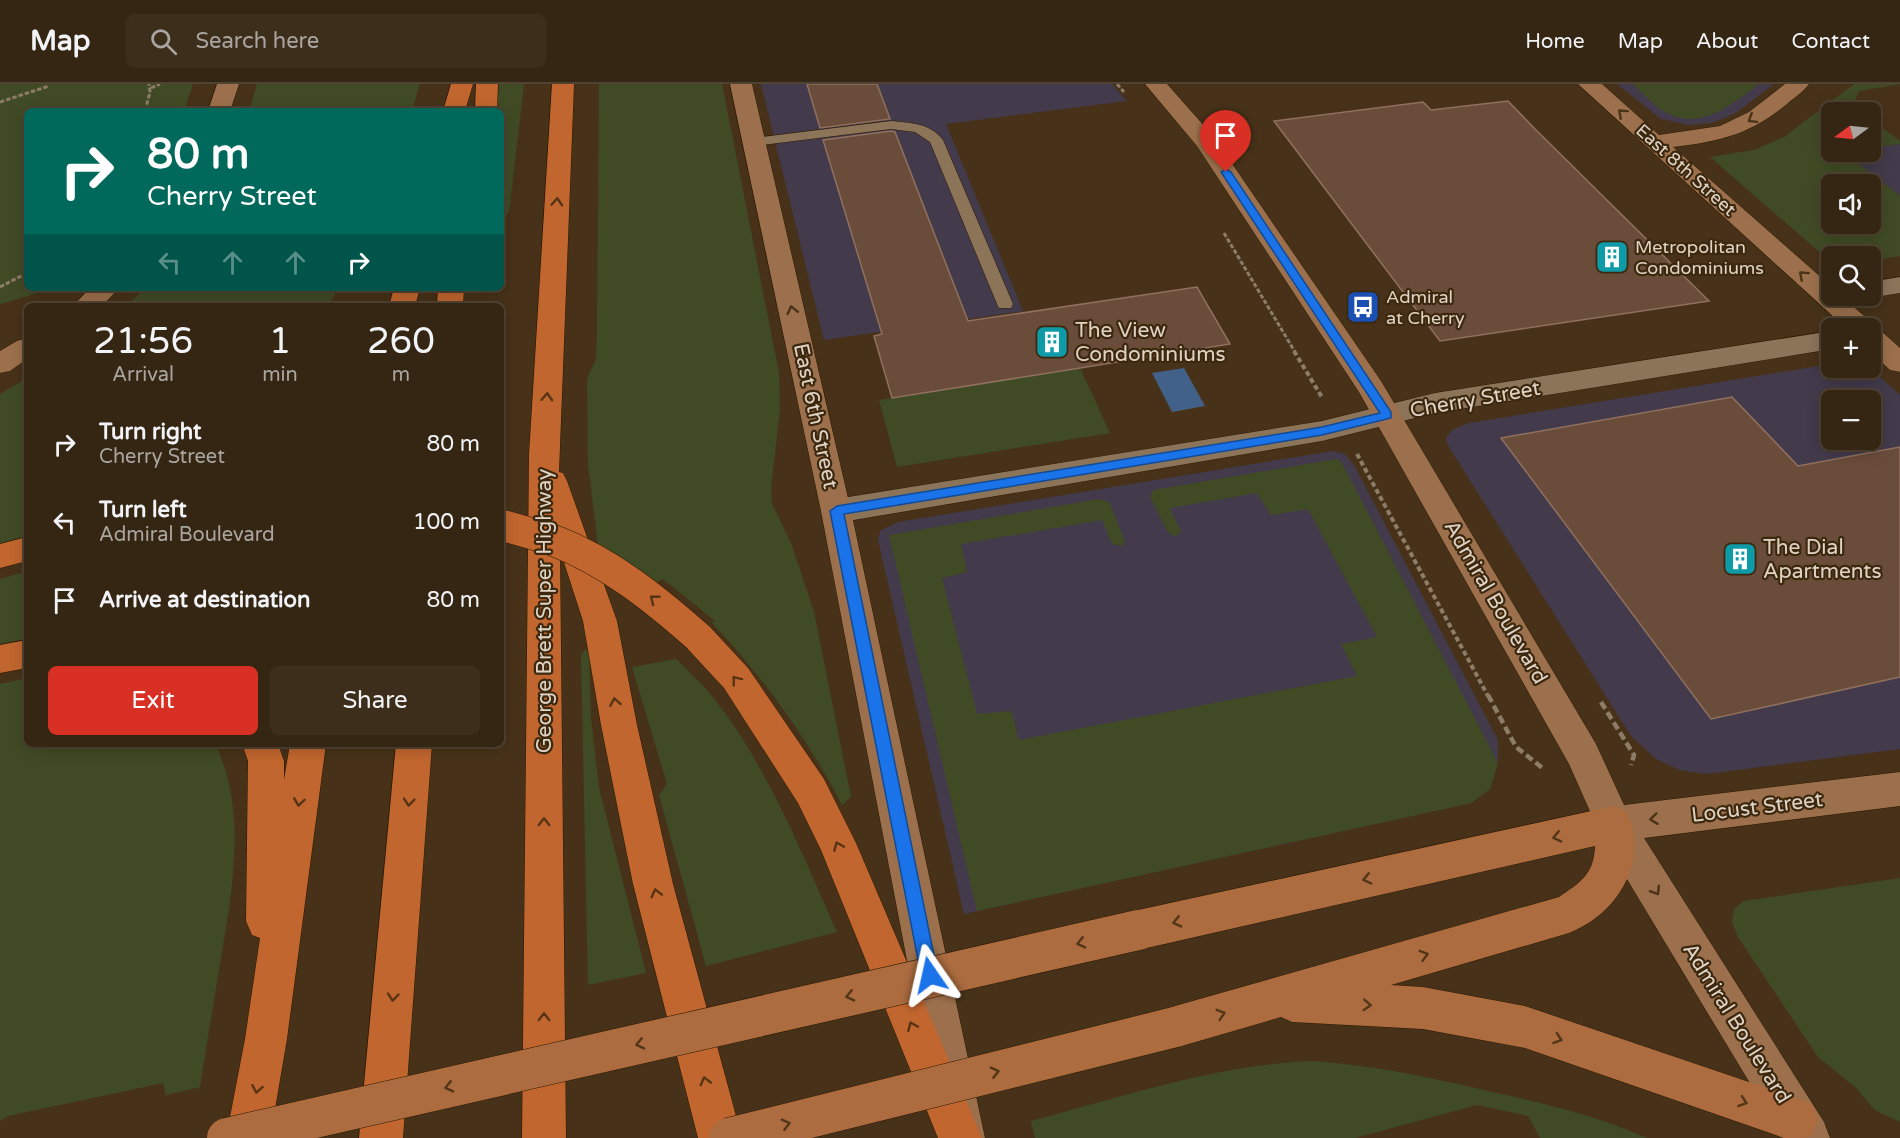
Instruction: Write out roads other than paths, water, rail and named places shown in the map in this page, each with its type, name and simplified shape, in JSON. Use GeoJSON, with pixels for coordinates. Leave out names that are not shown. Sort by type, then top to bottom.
{"type":"FeatureCollection","features":[{"type":"Feature","properties":{"kind":"highway"},"geometry":{"type":"LineString","coordinates":[[455,108],[463,84]]}},
{"type":"Feature","properties":{"kind":"highway"},"geometry":{"type":"LineString","coordinates":[[463,84],[463,108]]}},
{"type":"Feature","properties":{"kind":"highway"},"geometry":{"type":"LineString","coordinates":[[486,108],[487,84]]}},
{"type":"Feature","properties":{"kind":"highway","name":"George Brett Super Highway"},"geometry":{"type":"LineString","coordinates":[[544,1138],[544,456],[563,84]]}},
{"type":"Feature","properties":{"kind":"highway"},"geometry":{"type":"LineString","coordinates":[[544,456],[600,621],[619,725],[654,884],[720,1138]]}},
{"type":"Feature","properties":{"kind":"highway"},"geometry":{"type":"LineString","coordinates":[[504,526],[554,541],[610,568],[654,598],[698,637],[736,678],[810,791],[837,843],[961,1138]]}},
{"type":"Feature","properties":{"kind":"highway"},"geometry":{"type":"LineString","coordinates":[[0,556],[24,550]]}},
{"type":"Feature","properties":{"kind":"highway"},"geometry":{"type":"LineString","coordinates":[[0,659],[24,655]]}},
{"type":"Feature","properties":{"kind":"highway"},"geometry":{"type":"LineString","coordinates":[[261,747],[266,761],[266,1039]]}},
{"type":"Feature","properties":{"kind":"highway"},"geometry":{"type":"LineString","coordinates":[[248,1138],[266,1039],[308,747]]}},
{"type":"Feature","properties":{"kind":"highway"},"geometry":{"type":"LineString","coordinates":[[381,1138],[414,747]]}},
{"type":"Feature","properties":{"kind":"main road"},"geometry":{"type":"LineString","coordinates":[[227,1138],[1614,824],[1616,860],[1607,881],[1593,898],[1569,914],[1175,1027],[729,1138]]}},
{"type":"Feature","properties":{"kind":"main road"},"geometry":{"type":"LineString","coordinates":[[1267,1000],[1423,1008],[1525,1028],[1811,1132]]}},
{"type":"Feature","properties":{"kind":"street"},"geometry":{"type":"LineString","coordinates":[[220,108],[228,84]]}},
{"type":"Feature","properties":{"kind":"street","name":"East 6th Street"},"geometry":{"type":"LineString","coordinates":[[741,84],[837,511],[961,1138]]}},
{"type":"Feature","properties":{"kind":"street","name":"Admiral Boulevard"},"geometry":{"type":"LineString","coordinates":[[1156,84],[1205,141],[1387,415],[1583,755],[1614,824],[1811,1132]]}},
{"type":"Feature","properties":{"kind":"street","name":"East 8th Street"},"geometry":{"type":"LineString","coordinates":[[1589,84],[1821,286]]}},
{"type":"Feature","properties":{"kind":"street"},"geometry":{"type":"LineString","coordinates":[[1654,142],[1724,132],[1739,126],[1752,120],[1798,84]]}},
{"type":"Feature","properties":{"kind":"street"},"geometry":{"type":"LineString","coordinates":[[1881,288],[1900,285]]}},
{"type":"Feature","properties":{"kind":"street"},"geometry":{"type":"LineString","coordinates":[[89,303],[103,291]]}},
{"type":"Feature","properties":{"kind":"street","name":"East 8th Street"},"geometry":{"type":"LineString","coordinates":[[1841,306],[1853,318]]}},
{"type":"Feature","properties":{"kind":"street","name":"Cherry Street"},"geometry":{"type":"LineString","coordinates":[[837,511],[1341,426],[1435,403],[1821,342]]}},
{"type":"Feature","properties":{"kind":"street"},"geometry":{"type":"LineString","coordinates":[[1881,345],[1900,363]]}},
{"type":"Feature","properties":{"kind":"street"},"geometry":{"type":"LineString","coordinates":[[0,364],[24,350]]}},
{"type":"Feature","properties":{"kind":"street","name":"Locust Street"},"geometry":{"type":"LineString","coordinates":[[1614,824],[1900,789]]}},
{"type":"Feature","properties":{"kind":"lane"},"geometry":{"type":"LineString","coordinates":[[754,142],[891,125],[918,128],[928,132],[936,140],[1005,304]]}},
{"type":"Feature","properties":{"kind":"water"},"geometry":{"type":"Polygon","coordinates":[[[1184,368],[1205,406],[1172,412],[1152,373],[1184,368]]]}},
{"type":"Feature","properties":{"kind":"place","name":"Metropolitan Condominiums"},"geometry":{"type":"Point","coordinates":[1612,257]}},
{"type":"Feature","properties":{"kind":"place","name":"Admiral at Cherry"},"geometry":{"type":"Point","coordinates":[1363,307]}},
{"type":"Feature","properties":{"kind":"place","name":"The View Condominiums"},"geometry":{"type":"Point","coordinates":[1052,342]}},
{"type":"Feature","properties":{"kind":"place","name":"The Dial Apartments"},"geometry":{"type":"Point","coordinates":[1740,559]}}]}
